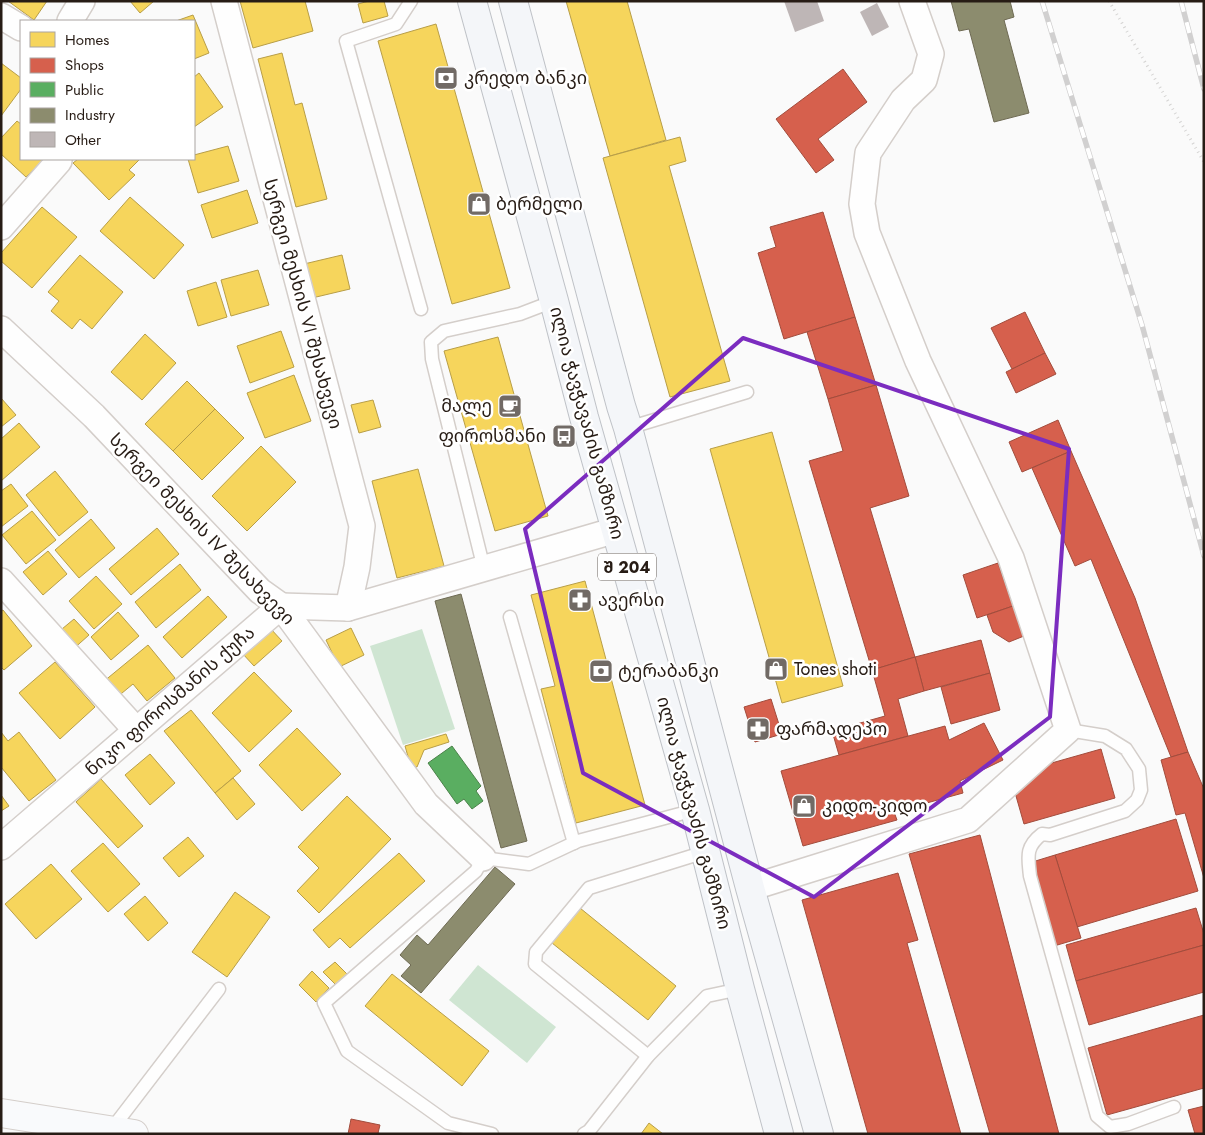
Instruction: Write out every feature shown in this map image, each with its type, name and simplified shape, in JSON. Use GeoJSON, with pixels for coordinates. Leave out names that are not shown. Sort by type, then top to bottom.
{"type":"FeatureCollection","features":[{"type":"Feature","properties":{"kind":"main road","name":"ილია ჭავჭავაძის გამზირი"},"geometry":{"type":"LineString","coordinates":[[472,1],[584,417],[695,810],[779,1134]]}},
{"type":"Feature","properties":{"kind":"main road","name":"ილია ჭავჭავაძის გამზირი"},"geometry":{"type":"LineString","coordinates":[[514,1],[750,888],[819,1134]]}},
{"type":"Feature","properties":{"kind":"street"},"geometry":{"type":"LineString","coordinates":[[71,20],[82,1]]}},
{"type":"Feature","properties":{"kind":"street","name":"სერგეი მესხის VI შესახვევი"},"geometry":{"type":"LineString","coordinates":[[224,1],[362,526],[357,567],[348,608]]}},
{"type":"Feature","properties":{"kind":"street"},"geometry":{"type":"LineString","coordinates":[[750,888],[968,820],[1068,730],[1011,558],[918,361],[867,233],[862,204],[868,153],[903,100],[924,80],[931,54],[912,1]]}},
{"type":"Feature","properties":{"kind":"street"},"geometry":{"type":"LineString","coordinates":[[1,16],[20,27]]}},
{"type":"Feature","properties":{"kind":"street"},"geometry":{"type":"LineString","coordinates":[[1,227],[59,161]]}},
{"type":"Feature","properties":{"kind":"street","name":"სერგეი მესხის IV შესახვევი"},"geometry":{"type":"LineString","coordinates":[[1,329],[94,416],[260,591],[281,606],[426,804],[483,858]]}},
{"type":"Feature","properties":{"kind":"street"},"geometry":{"type":"LineString","coordinates":[[281,606],[348,608],[616,530]]}},
{"type":"Feature","properties":{"kind":"street"},"geometry":{"type":"LineString","coordinates":[[1,581],[136,730]]}},
{"type":"Feature","properties":{"kind":"street","name":"ნიკო ფიროსმანის ქუჩა"},"geometry":{"type":"LineString","coordinates":[[1,847],[281,606]]}},
{"type":"Feature","properties":{"kind":"street"},"geometry":{"type":"LineString","coordinates":[[1,1113],[123,1132]]}},
{"type":"Feature","properties":{"kind":"lane"},"geometry":{"type":"LineString","coordinates":[[410,1],[396,24],[346,41],[421,309]]}},
{"type":"Feature","properties":{"kind":"lane"},"geometry":{"type":"LineString","coordinates":[[484,569],[432,359],[431,342],[444,331],[520,314],[554,301]]}},
{"type":"Feature","properties":{"kind":"lane"},"geometry":{"type":"LineString","coordinates":[[628,428],[747,392]]}},
{"type":"Feature","properties":{"kind":"lane"},"geometry":{"type":"LineString","coordinates":[[510,617],[574,843]]}},
{"type":"Feature","properties":{"kind":"lane"},"geometry":{"type":"LineString","coordinates":[[1068,730],[1106,736],[1126,749],[1139,769],[1141,790],[1137,800],[1125,811],[1050,834],[1042,834],[1034,840],[1027,853],[1030,876],[1080,1056],[1097,1116],[1110,1127],[1128,1124],[1174,1107]]}},
{"type":"Feature","properties":{"kind":"lane"},"geometry":{"type":"LineString","coordinates":[[492,1134],[448,1123],[346,1051],[324,1003],[476,871],[483,858],[529,864],[574,843],[695,810]]}},
{"type":"Feature","properties":{"kind":"lane"},"geometry":{"type":"LineString","coordinates":[[648,1056],[535,964],[536,952],[589,888],[706,852]]}},
{"type":"Feature","properties":{"kind":"lane"},"geometry":{"type":"LineString","coordinates":[[584,1134],[648,1056],[707,996],[740,988]]}},
{"type":"Feature","properties":{"kind":"lane"},"geometry":{"type":"LineString","coordinates":[[123,1132],[219,989]]}},
{"type":"Feature","properties":{"kind":"path"},"geometry":{"type":"LineString","coordinates":[[1109,1],[1204,162]]}},
{"type":"Feature","properties":{"kind":"highlighted area"},"geometry":{"type":"Polygon","coordinates":[[[743,338],[1069,449],[1050,717],[814,897],[583,773],[525,529],[743,338]]]}},
{"type":"Feature","properties":{"kind":"green space"},"geometry":{"type":"Polygon","coordinates":[[[422,629],[455,729],[403,745],[370,646],[422,629]]]}},
{"type":"Feature","properties":{"kind":"green space"},"geometry":{"type":"Polygon","coordinates":[[[478,965],[556,1027],[527,1063],[449,1000],[478,965]]]}},
{"type":"Feature","properties":{"kind":"building: Homes"},"geometry":{"type":"Polygon","coordinates":[[[8,1],[47,1],[34,20],[8,1]]]}},
{"type":"Feature","properties":{"kind":"building: Homes"},"geometry":{"type":"Polygon","coordinates":[[[130,1],[154,1],[140,13],[130,1]]]}},
{"type":"Feature","properties":{"kind":"building: Homes"},"geometry":{"type":"Polygon","coordinates":[[[240,1],[305,1],[313,31],[253,48],[240,1]]]}},
{"type":"Feature","properties":{"kind":"building: Homes"},"geometry":{"type":"Polygon","coordinates":[[[369,1],[384,1],[388,16],[363,23],[358,4],[369,1]]]}},
{"type":"Feature","properties":{"kind":"building: Homes"},"geometry":{"type":"Polygon","coordinates":[[[566,1],[627,1],[666,140],[610,156],[566,1]]]}},
{"type":"Feature","properties":{"kind":"building: Homes"},"geometry":{"type":"Polygon","coordinates":[[[193,15],[209,53],[195,59],[195,20],[179,20],[193,15]]]}},
{"type":"Feature","properties":{"kind":"building: Homes"},"geometry":{"type":"Polygon","coordinates":[[[436,24],[510,288],[452,304],[378,41],[436,24]]]}},
{"type":"Feature","properties":{"kind":"building: Homes"},"geometry":{"type":"Polygon","coordinates":[[[282,53],[295,105],[302,103],[327,199],[296,207],[258,59],[282,53]]]}},
{"type":"Feature","properties":{"kind":"building: Homes"},"geometry":{"type":"Polygon","coordinates":[[[1,63],[20,77],[20,90],[1,116],[1,63]]]}},
{"type":"Feature","properties":{"kind":"building: Homes"},"geometry":{"type":"Polygon","coordinates":[[[199,73],[223,107],[195,126],[195,76],[199,73]]]}},
{"type":"Feature","properties":{"kind":"building: Homes"},"geometry":{"type":"Polygon","coordinates":[[[17,121],[20,123],[20,160],[43,160],[26,177],[1,154],[1,138],[17,121]]]}},
{"type":"Feature","properties":{"kind":"building: Homes"},"geometry":{"type":"Polygon","coordinates":[[[680,137],[686,161],[669,166],[730,381],[670,397],[603,158],[680,137]]]}},
{"type":"Feature","properties":{"kind":"building: Homes"},"geometry":{"type":"Polygon","coordinates":[[[228,146],[239,181],[198,193],[188,160],[195,160],[195,155],[228,146]]]}},
{"type":"Feature","properties":{"kind":"building: Homes"},"geometry":{"type":"Polygon","coordinates":[[[77,160],[139,160],[129,170],[135,175],[109,200],[73,163],[77,160]]]}},
{"type":"Feature","properties":{"kind":"building: Homes"},"geometry":{"type":"Polygon","coordinates":[[[247,190],[258,223],[212,238],[201,205],[247,190]]]}},
{"type":"Feature","properties":{"kind":"building: Homes"},"geometry":{"type":"Polygon","coordinates":[[[130,197],[184,245],[154,279],[100,231],[130,197]]]}},
{"type":"Feature","properties":{"kind":"building: Homes"},"geometry":{"type":"Polygon","coordinates":[[[42,207],[77,237],[32,288],[1,261],[1,253],[42,207]]]}},
{"type":"Feature","properties":{"kind":"building: Homes"},"geometry":{"type":"Polygon","coordinates":[[[80,255],[123,292],[92,329],[80,319],[72,329],[51,311],[59,301],[48,292],[80,255]]]}},
{"type":"Feature","properties":{"kind":"building: Homes"},"geometry":{"type":"Polygon","coordinates":[[[342,255],[350,289],[312,298],[304,264],[342,255]]]}},
{"type":"Feature","properties":{"kind":"building: Homes"},"geometry":{"type":"Polygon","coordinates":[[[258,270],[269,305],[231,316],[221,280],[258,270]]]}},
{"type":"Feature","properties":{"kind":"building: Homes"},"geometry":{"type":"Polygon","coordinates":[[[216,282],[227,317],[198,326],[187,291],[216,282]]]}},
{"type":"Feature","properties":{"kind":"building: Homes"},"geometry":{"type":"Polygon","coordinates":[[[281,331],[294,367],[250,383],[237,346],[281,331]]]}},
{"type":"Feature","properties":{"kind":"building: Homes"},"geometry":{"type":"Polygon","coordinates":[[[145,334],[176,363],[142,400],[111,372],[145,334]]]}},
{"type":"Feature","properties":{"kind":"building: Homes"},"geometry":{"type":"Polygon","coordinates":[[[498,337],[548,516],[495,531],[444,351],[498,337]]]}},
{"type":"Feature","properties":{"kind":"building: Homes"},"geometry":{"type":"Polygon","coordinates":[[[294,375],[311,421],[265,438],[247,393],[294,375]]]}},
{"type":"Feature","properties":{"kind":"building: Homes"},"geometry":{"type":"Polygon","coordinates":[[[187,381],[215,409],[173,451],[145,424],[187,381]]]}},
{"type":"Feature","properties":{"kind":"building: Homes"},"geometry":{"type":"Polygon","coordinates":[[[1,398],[16,415],[1,427],[1,398]]]}},
{"type":"Feature","properties":{"kind":"building: Homes"},"geometry":{"type":"Polygon","coordinates":[[[373,400],[381,427],[359,433],[351,405],[373,400]]]}},
{"type":"Feature","properties":{"kind":"building: Homes"},"geometry":{"type":"Polygon","coordinates":[[[215,409],[244,438],[202,480],[173,451],[215,409]]]}},
{"type":"Feature","properties":{"kind":"building: Homes"},"geometry":{"type":"Polygon","coordinates":[[[19,423],[40,447],[1,481],[1,439],[19,423]]]}},
{"type":"Feature","properties":{"kind":"building: Homes"},"geometry":{"type":"Polygon","coordinates":[[[772,432],[843,686],[782,703],[710,449],[772,432]]]}},
{"type":"Feature","properties":{"kind":"building: Homes"},"geometry":{"type":"Polygon","coordinates":[[[261,446],[296,482],[247,531],[212,496],[261,446]]]}},
{"type":"Feature","properties":{"kind":"building: Homes"},"geometry":{"type":"Polygon","coordinates":[[[418,469],[444,566],[397,578],[372,481],[418,469]]]}},
{"type":"Feature","properties":{"kind":"building: Homes"},"geometry":{"type":"Polygon","coordinates":[[[55,471],[88,512],[59,536],[26,495],[55,471]]]}},
{"type":"Feature","properties":{"kind":"building: Homes"},"geometry":{"type":"Polygon","coordinates":[[[11,484],[28,506],[1,527],[1,491],[11,484]]]}},
{"type":"Feature","properties":{"kind":"building: Homes"},"geometry":{"type":"Polygon","coordinates":[[[32,511],[56,540],[26,564],[2,535],[32,511]]]}},
{"type":"Feature","properties":{"kind":"building: Homes"},"geometry":{"type":"Polygon","coordinates":[[[91,519],[115,548],[79,578],[55,550],[91,519]]]}},
{"type":"Feature","properties":{"kind":"building: Homes"},"geometry":{"type":"Polygon","coordinates":[[[157,528],[179,554],[131,595],[109,569],[157,528]]]}},
{"type":"Feature","properties":{"kind":"building: Homes"},"geometry":{"type":"Polygon","coordinates":[[[48,551],[67,574],[43,595],[23,572],[48,551]]]}},
{"type":"Feature","properties":{"kind":"building: Homes"},"geometry":{"type":"Polygon","coordinates":[[[180,564],[201,590],[156,628],[135,602],[180,564]]]}},
{"type":"Feature","properties":{"kind":"building: Homes"},"geometry":{"type":"Polygon","coordinates":[[[96,576],[122,604],[94,629],[69,601],[96,576]]]}},
{"type":"Feature","properties":{"kind":"building: Homes"},"geometry":{"type":"Polygon","coordinates":[[[585,581],[645,805],[576,823],[541,689],[555,686],[531,595],[585,581]]]}},
{"type":"Feature","properties":{"kind":"building: Homes"},"geometry":{"type":"Polygon","coordinates":[[[208,596],[227,617],[182,658],[163,637],[208,596]]]}},
{"type":"Feature","properties":{"kind":"building: Homes"},"geometry":{"type":"Polygon","coordinates":[[[3,610],[32,646],[4,670],[1,667],[1,611],[3,610]]]}},
{"type":"Feature","properties":{"kind":"building: Homes"},"geometry":{"type":"Polygon","coordinates":[[[118,612],[139,636],[111,660],[91,637],[118,612]]]}},
{"type":"Feature","properties":{"kind":"building: Homes"},"geometry":{"type":"Polygon","coordinates":[[[74,619],[89,635],[71,651],[56,634],[74,619]]]}},
{"type":"Feature","properties":{"kind":"building: Homes"},"geometry":{"type":"Polygon","coordinates":[[[270,628],[282,641],[254,666],[242,653],[270,628]]]}},
{"type":"Feature","properties":{"kind":"building: Homes"},"geometry":{"type":"Polygon","coordinates":[[[351,628],[364,655],[339,667],[326,640],[351,628]]]}},
{"type":"Feature","properties":{"kind":"building: Homes"},"geometry":{"type":"Polygon","coordinates":[[[148,645],[175,678],[147,701],[133,684],[116,698],[103,682],[148,645]]]}},
{"type":"Feature","properties":{"kind":"building: Homes"},"geometry":{"type":"Polygon","coordinates":[[[55,662],[95,707],[60,739],[19,693],[55,662]]]}},
{"type":"Feature","properties":{"kind":"building: Homes"},"geometry":{"type":"Polygon","coordinates":[[[254,672],[292,711],[249,752],[212,713],[254,672]]]}},
{"type":"Feature","properties":{"kind":"building: Homes"},"geometry":{"type":"Polygon","coordinates":[[[191,710],[241,771],[215,793],[164,731],[191,710]]]}},
{"type":"Feature","properties":{"kind":"building: Homes"},"geometry":{"type":"Polygon","coordinates":[[[297,728],[341,774],[302,811],[259,765],[297,728]]]}},
{"type":"Feature","properties":{"kind":"building: Homes"},"geometry":{"type":"Polygon","coordinates":[[[1,732],[8,741],[19,732],[56,780],[29,801],[1,767],[1,732]]]}},
{"type":"Feature","properties":{"kind":"building: Homes"},"geometry":{"type":"Polygon","coordinates":[[[446,734],[449,742],[424,750],[417,767],[411,767],[405,746],[446,734]]]}},
{"type":"Feature","properties":{"kind":"building: Homes"},"geometry":{"type":"Polygon","coordinates":[[[150,754],[175,783],[150,805],[125,775],[150,754]]]}},
{"type":"Feature","properties":{"kind":"building: Homes"},"geometry":{"type":"Polygon","coordinates":[[[233,778],[255,804],[237,820],[215,793],[233,778]]]}},
{"type":"Feature","properties":{"kind":"building: Homes"},"geometry":{"type":"Polygon","coordinates":[[[101,779],[143,826],[118,848],[76,802],[101,779]]]}},
{"type":"Feature","properties":{"kind":"building: Homes"},"geometry":{"type":"Polygon","coordinates":[[[1,795],[9,806],[1,811],[1,795]]]}},
{"type":"Feature","properties":{"kind":"building: Homes"},"geometry":{"type":"Polygon","coordinates":[[[347,796],[391,839],[319,913],[297,891],[319,868],[298,847],[347,796]]]}},
{"type":"Feature","properties":{"kind":"building: Homes"},"geometry":{"type":"Polygon","coordinates":[[[188,837],[204,856],[179,877],[163,858],[188,837]]]}},
{"type":"Feature","properties":{"kind":"building: Homes"},"geometry":{"type":"Polygon","coordinates":[[[103,843],[140,884],[108,912],[71,871],[103,843]]]}},
{"type":"Feature","properties":{"kind":"building: Homes"},"geometry":{"type":"Polygon","coordinates":[[[399,853],[425,881],[350,948],[340,938],[329,948],[313,930],[399,853]]]}},
{"type":"Feature","properties":{"kind":"building: Homes"},"geometry":{"type":"Polygon","coordinates":[[[51,864],[82,899],[36,939],[5,904],[51,864]]]}},
{"type":"Feature","properties":{"kind":"building: Homes"},"geometry":{"type":"Polygon","coordinates":[[[235,892],[270,917],[227,977],[192,952],[235,892]]]}},
{"type":"Feature","properties":{"kind":"building: Homes"},"geometry":{"type":"Polygon","coordinates":[[[145,896],[168,923],[148,941],[124,914],[145,896]]]}},
{"type":"Feature","properties":{"kind":"building: Homes"},"geometry":{"type":"Polygon","coordinates":[[[580,908],[676,986],[648,1020],[552,943],[580,908]]]}},
{"type":"Feature","properties":{"kind":"building: Homes"},"geometry":{"type":"Polygon","coordinates":[[[335,962],[347,974],[336,985],[323,972],[335,962]]]}},
{"type":"Feature","properties":{"kind":"building: Homes"},"geometry":{"type":"Polygon","coordinates":[[[312,971],[329,988],[316,1002],[299,985],[312,971]]]}},
{"type":"Feature","properties":{"kind":"building: Homes"},"geometry":{"type":"Polygon","coordinates":[[[392,974],[489,1051],[462,1086],[365,1006],[392,974]]]}},
{"type":"Feature","properties":{"kind":"building: Homes"},"geometry":{"type":"Polygon","coordinates":[[[649,1123],[663,1134],[641,1134],[649,1123]]]}},
{"type":"Feature","properties":{"kind":"building: Shops"},"geometry":{"type":"Polygon","coordinates":[[[843,69],[867,102],[818,139],[834,160],[816,173],[776,119],[843,69]]]}},
{"type":"Feature","properties":{"kind":"building: Shops"},"geometry":{"type":"Polygon","coordinates":[[[823,212],[855,317],[784,339],[758,253],[776,247],[770,227],[823,212]]]}},
{"type":"Feature","properties":{"kind":"building: Shops"},"geometry":{"type":"Polygon","coordinates":[[[1025,312],[1045,353],[1012,369],[991,328],[1025,312]]]}},
{"type":"Feature","properties":{"kind":"building: Shops"},"geometry":{"type":"Polygon","coordinates":[[[855,317],[876,385],[828,399],[807,332],[855,317]]]}},
{"type":"Feature","properties":{"kind":"building: Shops"},"geometry":{"type":"Polygon","coordinates":[[[1045,353],[1056,374],[1016,393],[1006,372],[1045,353]]]}},
{"type":"Feature","properties":{"kind":"building: Shops"},"geometry":{"type":"Polygon","coordinates":[[[876,385],[909,496],[870,508],[915,657],[872,670],[809,461],[843,451],[828,399],[876,385]]]}},
{"type":"Feature","properties":{"kind":"building: Shops"},"geometry":{"type":"Polygon","coordinates":[[[1058,420],[1071,451],[1022,472],[1009,442],[1058,420]]]}},
{"type":"Feature","properties":{"kind":"building: Shops"},"geometry":{"type":"Polygon","coordinates":[[[1071,451],[1135,598],[1188,752],[1171,757],[1091,559],[1075,566],[1032,468],[1071,451]]]}},
{"type":"Feature","properties":{"kind":"building: Shops"},"geometry":{"type":"Polygon","coordinates":[[[998,563],[1013,606],[977,618],[963,575],[998,563]]]}},
{"type":"Feature","properties":{"kind":"building: Shops"},"geometry":{"type":"Polygon","coordinates":[[[1013,606],[1024,636],[1009,642],[993,632],[987,615],[1013,606]]]}},
{"type":"Feature","properties":{"kind":"building: Shops"},"geometry":{"type":"Polygon","coordinates":[[[981,640],[990,673],[924,691],[915,657],[981,640]]]}},
{"type":"Feature","properties":{"kind":"building: Shops"},"geometry":{"type":"Polygon","coordinates":[[[915,657],[924,691],[898,699],[908,736],[839,755],[832,731],[885,716],[872,670],[915,657]]]}},
{"type":"Feature","properties":{"kind":"building: Shops"},"geometry":{"type":"Polygon","coordinates":[[[990,673],[1000,710],[951,724],[941,687],[990,673]]]}},
{"type":"Feature","properties":{"kind":"building: Shops"},"geometry":{"type":"Polygon","coordinates":[[[771,699],[782,734],[755,742],[744,707],[771,699]]]}},
{"type":"Feature","properties":{"kind":"building: Shops"},"geometry":{"type":"Polygon","coordinates":[[[984,723],[1003,760],[960,781],[963,793],[894,812],[897,820],[803,846],[781,771],[945,726],[949,740],[984,723]]]}},
{"type":"Feature","properties":{"kind":"building: Shops"},"geometry":{"type":"Polygon","coordinates":[[[1101,749],[1115,798],[1024,824],[1012,782],[1034,768],[1101,749]]]}},
{"type":"Feature","properties":{"kind":"building: Shops"},"geometry":{"type":"Polygon","coordinates":[[[1188,752],[1204,789],[1204,878],[1185,813],[1176,815],[1161,760],[1188,752]]]}},
{"type":"Feature","properties":{"kind":"building: Shops"},"geometry":{"type":"Polygon","coordinates":[[[1176,819],[1198,891],[1077,927],[1055,855],[1176,819]]]}},
{"type":"Feature","properties":{"kind":"building: Shops"},"geometry":{"type":"Polygon","coordinates":[[[980,835],[1059,1134],[990,1134],[909,854],[980,835]]]}},
{"type":"Feature","properties":{"kind":"building: Shops"},"geometry":{"type":"Polygon","coordinates":[[[1055,855],[1081,938],[1054,946],[1029,863],[1055,855]]]}},
{"type":"Feature","properties":{"kind":"building: Shops"},"geometry":{"type":"Polygon","coordinates":[[[898,873],[918,940],[907,943],[961,1134],[868,1134],[802,900],[898,873]]]}},
{"type":"Feature","properties":{"kind":"building: Shops"},"geometry":{"type":"Polygon","coordinates":[[[1196,908],[1204,934],[1204,945],[1076,981],[1066,945],[1196,908]]]}},
{"type":"Feature","properties":{"kind":"building: Shops"},"geometry":{"type":"Polygon","coordinates":[[[1204,945],[1204,992],[1089,1025],[1076,981],[1204,945]]]}},
{"type":"Feature","properties":{"kind":"building: Shops"},"geometry":{"type":"Polygon","coordinates":[[[1204,1015],[1204,1088],[1107,1115],[1088,1048],[1204,1015]]]}},
{"type":"Feature","properties":{"kind":"building: Shops"},"geometry":{"type":"Polygon","coordinates":[[[1204,1106],[1204,1134],[1195,1134],[1188,1110],[1204,1106]]]}},
{"type":"Feature","properties":{"kind":"building: Shops"},"geometry":{"type":"Polygon","coordinates":[[[351,1119],[380,1125],[378,1133],[382,1134],[348,1134],[351,1119]]]}},
{"type":"Feature","properties":{"kind":"building: Public"},"geometry":{"type":"Polygon","coordinates":[[[452,746],[481,786],[476,791],[483,801],[472,809],[464,799],[457,804],[428,763],[452,746]]]}},
{"type":"Feature","properties":{"kind":"building: Industry"},"geometry":{"type":"Polygon","coordinates":[[[951,1],[1010,1],[1014,17],[1004,20],[1029,113],[994,122],[969,29],[959,31],[951,1]]]}},
{"type":"Feature","properties":{"kind":"building: Industry"},"geometry":{"type":"Polygon","coordinates":[[[461,594],[527,841],[501,848],[435,601],[461,594]]]}},
{"type":"Feature","properties":{"kind":"building: Industry"},"geometry":{"type":"Polygon","coordinates":[[[495,867],[515,884],[421,993],[401,976],[411,965],[400,955],[417,935],[428,945],[495,867]]]}},
{"type":"Feature","properties":{"kind":"building: Other"},"geometry":{"type":"Polygon","coordinates":[[[784,1],[817,1],[824,21],[795,32],[784,1]]]}},
{"type":"Feature","properties":{"kind":"building: Other"},"geometry":{"type":"Polygon","coordinates":[[[877,3],[889,27],[872,36],[860,12],[877,3]]]}},
{"type":"Feature","properties":{"kind":"railway"},"geometry":{"type":"LineString","coordinates":[[1042,1],[1142,325],[1204,556]]}},
{"type":"Feature","properties":{"kind":"railway"},"geometry":{"type":"LineString","coordinates":[[1181,1],[1204,89]]}},
{"type":"Feature","properties":{"kind":"place","name":"კრედო ბანკი"},"geometry":{"type":"Point","coordinates":[446,78]}},
{"type":"Feature","properties":{"kind":"place","name":"ბერმელი"},"geometry":{"type":"Point","coordinates":[479,204]}},
{"type":"Feature","properties":{"kind":"place","name":"მალე"},"geometry":{"type":"Point","coordinates":[510,406]}},
{"type":"Feature","properties":{"kind":"place","name":"ფიროსმანი"},"geometry":{"type":"Point","coordinates":[564,436]}},
{"type":"Feature","properties":{"kind":"place","name":"ავერსი"},"geometry":{"type":"Point","coordinates":[580,600]}},
{"type":"Feature","properties":{"kind":"place","name":"Tones shoti"},"geometry":{"type":"Point","coordinates":[776,669]}},
{"type":"Feature","properties":{"kind":"place","name":"ტერაბანკი"},"geometry":{"type":"Point","coordinates":[601,671]}},
{"type":"Feature","properties":{"kind":"place","name":"ფარმადეპო"},"geometry":{"type":"Point","coordinates":[758,729]}},
{"type":"Feature","properties":{"kind":"place","name":"კიდო-კიდო"},"geometry":{"type":"Point","coordinates":[804,806]}}]}
